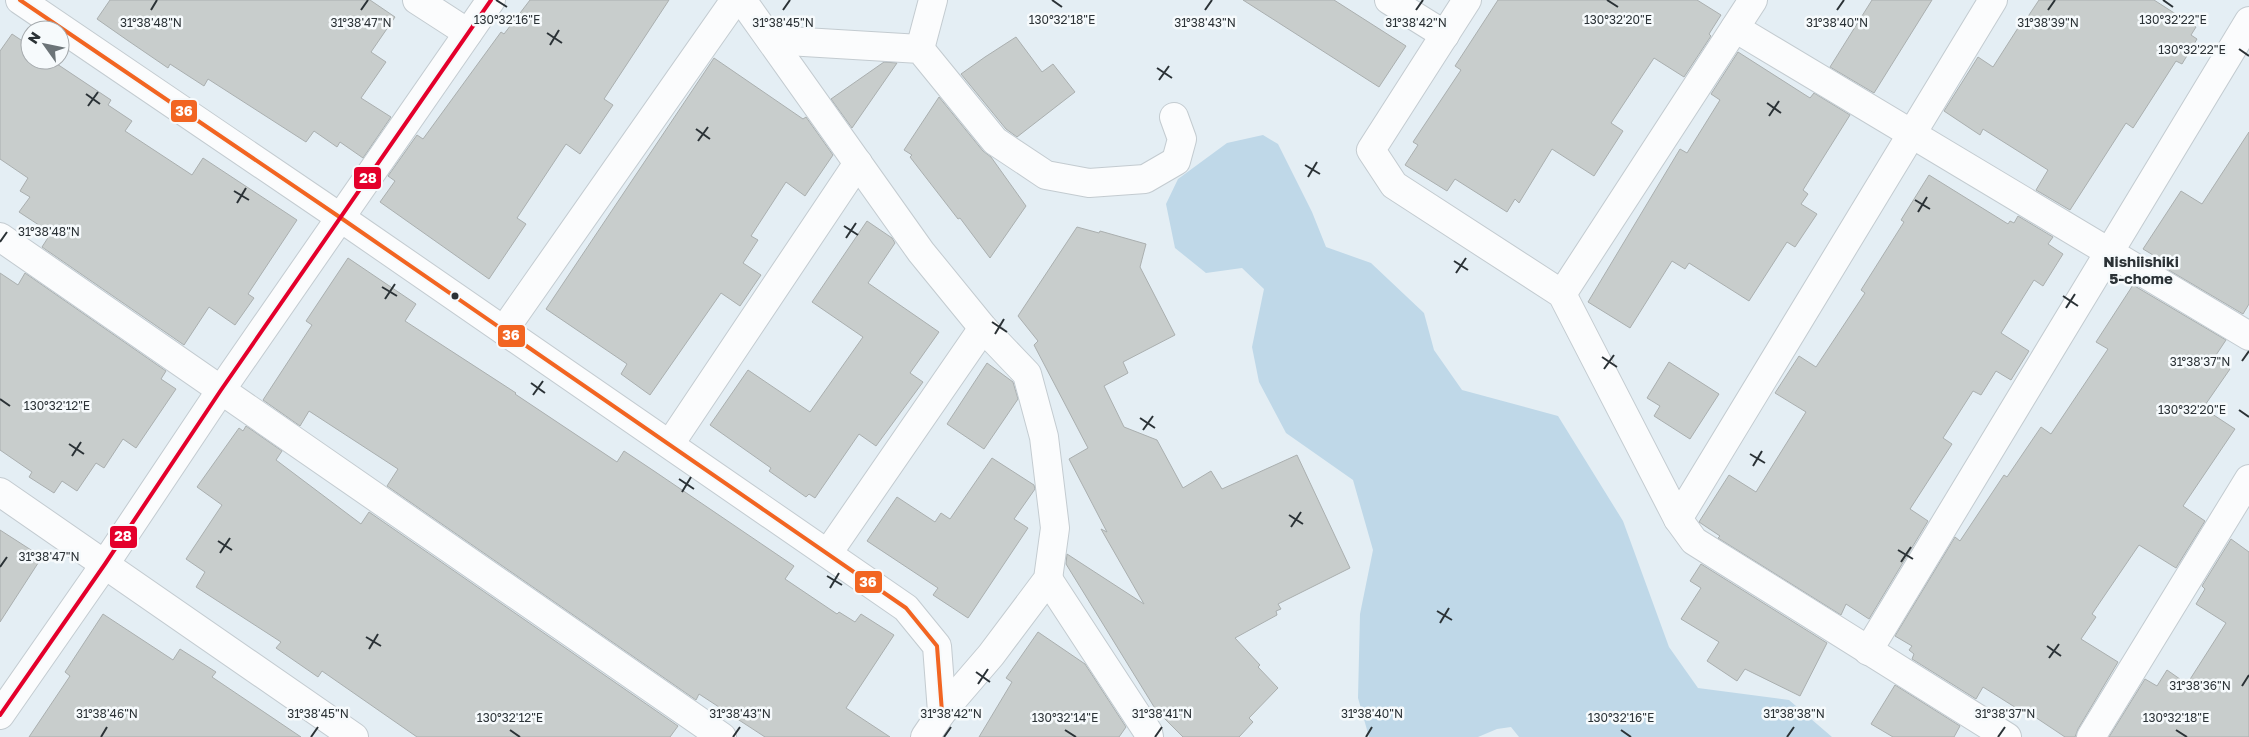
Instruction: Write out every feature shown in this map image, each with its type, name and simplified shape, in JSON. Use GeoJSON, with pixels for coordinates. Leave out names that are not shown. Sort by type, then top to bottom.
{"type":"FeatureCollection","features":[{"type":"Feature","properties":{"kind":"street"},"geometry":{"type":"LineString","coordinates":[[20,0],[341,218],[906,608],[936,646],[942,712]]}},
{"type":"Feature","properties":{"kind":"street"},"geometry":{"type":"LineString","coordinates":[[418,0],[468,33]]}},
{"type":"Feature","properties":{"kind":"street"},"geometry":{"type":"LineString","coordinates":[[0,715],[105,564],[221,390],[491,0]]}},
{"type":"Feature","properties":{"kind":"street"},"geometry":{"type":"LineString","coordinates":[[504,330],[735,0]]}},
{"type":"Feature","properties":{"kind":"street"},"geometry":{"type":"LineString","coordinates":[[742,0],[921,252],[983,328],[1027,374],[1044,437],[1055,528],[1048,579],[991,655],[942,712],[925,737]]}},
{"type":"Feature","properties":{"kind":"street"},"geometry":{"type":"LineString","coordinates":[[920,49],[933,0]]}},
{"type":"Feature","properties":{"kind":"street"},"geometry":{"type":"LineString","coordinates":[[1390,0],[1444,35]]}},
{"type":"Feature","properties":{"kind":"street"},"geometry":{"type":"LineString","coordinates":[[1467,0],[1371,150],[1394,185],[1562,294],[1678,519],[1694,541],[2007,737]]}},
{"type":"Feature","properties":{"kind":"street"},"geometry":{"type":"LineString","coordinates":[[1562,294],[1753,0]]}},
{"type":"Feature","properties":{"kind":"street"},"geometry":{"type":"LineString","coordinates":[[1678,519],[1993,0]]}},
{"type":"Feature","properties":{"kind":"street"},"geometry":{"type":"LineString","coordinates":[[1868,651],[2249,21]]}},
{"type":"Feature","properties":{"kind":"street"},"geometry":{"type":"LineString","coordinates":[[1735,28],[2249,336]]}},
{"type":"Feature","properties":{"kind":"street"},"geometry":{"type":"LineString","coordinates":[[770,40],[920,49],[995,141],[1046,175],[1089,183],[1145,179],[1176,161],[1182,139],[1174,117]]}},
{"type":"Feature","properties":{"kind":"street"},"geometry":{"type":"LineString","coordinates":[[670,444],[858,162]]}},
{"type":"Feature","properties":{"kind":"street"},"geometry":{"type":"LineString","coordinates":[[0,237],[722,737]]}},
{"type":"Feature","properties":{"kind":"street"},"geometry":{"type":"LineString","coordinates":[[828,553],[983,328]]}},
{"type":"Feature","properties":{"kind":"street"},"geometry":{"type":"LineString","coordinates":[[2091,737],[2249,480]]}},
{"type":"Feature","properties":{"kind":"street"},"geometry":{"type":"LineString","coordinates":[[0,492],[354,737]]}},
{"type":"Feature","properties":{"kind":"street"},"geometry":{"type":"LineString","coordinates":[[1048,579],[1148,732],[1149,737]]}},
{"type":"Feature","properties":{"kind":"shaded area"},"geometry":{"type":"Polygon","coordinates":[[[1263,135],[1278,144],[1312,212],[1326,247],[1371,263],[1424,313],[1434,350],[1462,390],[1558,416],[1623,521],[1669,647],[1698,688],[1789,700],[1832,737],[1519,737],[1511,727],[1497,729],[1478,737],[1369,737],[1358,698],[1360,614],[1373,550],[1353,480],[1286,433],[1259,382],[1252,347],[1264,289],[1242,268],[1206,273],[1175,248],[1166,204],[1178,179],[1227,143],[1263,135]]]}},
{"type":"Feature","properties":{"kind":"building"},"geometry":{"type":"Polygon","coordinates":[[[110,0],[370,0],[395,17],[371,52],[386,62],[361,98],[391,117],[363,158],[340,142],[337,147],[314,131],[306,142],[208,79],[204,86],[170,64],[168,68],[97,19],[110,0]]]}},
{"type":"Feature","properties":{"kind":"building"},"geometry":{"type":"Polygon","coordinates":[[[530,0],[669,0],[604,99],[613,105],[580,154],[566,144],[517,218],[526,224],[489,279],[380,202],[395,181],[388,176],[417,135],[423,139],[501,32],[504,34],[530,0]]]}},
{"type":"Feature","properties":{"kind":"building"},"geometry":{"type":"Polygon","coordinates":[[[1243,0],[1334,0],[1406,46],[1379,87],[1243,0]]]}},
{"type":"Feature","properties":{"kind":"building"},"geometry":{"type":"Polygon","coordinates":[[[1498,0],[1697,0],[1721,15],[1709,34],[1711,36],[1684,77],[1654,58],[1611,123],[1623,131],[1594,176],[1552,149],[1519,203],[1515,199],[1507,212],[1455,179],[1447,191],[1405,165],[1418,145],[1413,142],[1461,70],[1455,66],[1498,0]]]}},
{"type":"Feature","properties":{"kind":"building"},"geometry":{"type":"Polygon","coordinates":[[[1872,0],[1932,0],[1874,93],[1830,67],[1872,0]]]}},
{"type":"Feature","properties":{"kind":"building"},"geometry":{"type":"Polygon","coordinates":[[[2039,0],[2154,0],[2196,27],[2191,35],[2197,39],[2182,64],[2176,61],[2133,128],[2126,123],[2070,210],[2036,190],[2048,170],[1983,129],[1980,135],[1944,111],[1978,57],[1993,67],[2025,17],[2027,18],[2039,0]]]}},
{"type":"Feature","properties":{"kind":"building"},"geometry":{"type":"Polygon","coordinates":[[[12,34],[20,39],[20,70],[66,70],[111,100],[108,105],[132,121],[125,131],[192,175],[203,158],[297,220],[248,294],[254,298],[235,325],[209,307],[184,345],[42,247],[51,233],[19,212],[30,197],[20,191],[28,178],[0,159],[0,51],[12,34]]]}},
{"type":"Feature","properties":{"kind":"building"},"geometry":{"type":"Polygon","coordinates":[[[1016,37],[1042,72],[1053,64],[1075,92],[1017,137],[1006,129],[961,74],[1016,37]]]}},
{"type":"Feature","properties":{"kind":"building"},"geometry":{"type":"Polygon","coordinates":[[[1738,52],[1810,98],[1814,93],[1850,115],[1803,190],[1808,194],[1801,204],[1817,214],[1795,247],[1787,242],[1749,301],[1689,263],[1685,269],[1672,261],[1630,328],[1588,302],[1680,149],[1687,153],[1720,100],[1711,94],[1738,52]]]}},
{"type":"Feature","properties":{"kind":"building"},"geometry":{"type":"Polygon","coordinates":[[[714,58],[803,119],[806,117],[833,155],[805,196],[786,182],[751,236],[758,240],[743,263],[761,275],[740,306],[721,293],[650,395],[621,374],[627,364],[546,309],[714,58]]]}},
{"type":"Feature","properties":{"kind":"building"},"geometry":{"type":"Polygon","coordinates":[[[884,62],[897,63],[852,128],[831,99],[884,62]]]}},
{"type":"Feature","properties":{"kind":"building"},"geometry":{"type":"Polygon","coordinates":[[[939,97],[983,151],[991,157],[1026,206],[990,258],[910,157],[912,155],[904,150],[939,97]]]}},
{"type":"Feature","properties":{"kind":"building"},"geometry":{"type":"Polygon","coordinates":[[[2249,132],[2249,304],[2243,314],[2150,259],[2153,255],[2143,249],[2181,191],[2202,204],[2249,132]]]}},
{"type":"Feature","properties":{"kind":"building"},"geometry":{"type":"Polygon","coordinates":[[[1929,175],[2008,224],[2010,221],[2014,223],[2018,216],[2053,237],[2048,244],[2063,254],[2043,286],[2034,280],[2001,333],[2029,351],[2011,380],[1996,371],[1981,395],[1973,391],[1943,438],[1952,444],[1910,509],[1928,521],[1869,619],[1846,604],[1841,615],[1718,538],[1720,536],[1699,522],[1729,475],[1756,492],[1806,412],[1775,393],[1799,356],[1816,367],[1865,293],[1861,290],[1904,222],[1901,220],[1929,175]]]}},
{"type":"Feature","properties":{"kind":"building"},"geometry":{"type":"Polygon","coordinates":[[[867,221],[892,238],[895,243],[868,283],[939,332],[910,373],[923,382],[876,446],[859,434],[815,498],[809,494],[806,497],[769,471],[771,468],[710,425],[748,370],[810,412],[863,337],[812,302],[867,221]]]}},
{"type":"Feature","properties":{"kind":"building"},"geometry":{"type":"Polygon","coordinates":[[[1077,227],[1099,233],[1100,231],[1146,244],[1140,267],[1175,335],[1123,362],[1128,373],[1104,386],[1124,427],[1157,440],[1183,488],[1211,471],[1222,489],[1297,455],[1350,568],[1278,604],[1281,609],[1276,611],[1277,615],[1235,638],[1278,688],[1249,718],[1253,722],[1239,737],[1183,737],[1156,710],[1066,564],[1067,554],[1144,604],[1101,529],[1107,532],[1069,459],[1088,448],[1034,345],[1038,341],[1018,316],[1077,227]]]}},
{"type":"Feature","properties":{"kind":"building"},"geometry":{"type":"Polygon","coordinates":[[[348,258],[416,304],[405,321],[516,393],[617,462],[624,451],[654,471],[794,566],[785,579],[837,614],[839,612],[855,622],[861,614],[894,635],[846,708],[890,737],[765,737],[699,694],[696,700],[387,486],[398,469],[309,411],[300,426],[263,400],[312,325],[306,321],[348,258]]]}},
{"type":"Feature","properties":{"kind":"building"},"geometry":{"type":"Polygon","coordinates":[[[0,273],[18,285],[25,273],[166,371],[161,379],[176,389],[136,448],[123,439],[104,468],[96,463],[77,491],[62,481],[54,493],[29,477],[32,472],[0,450],[0,273]]]}},
{"type":"Feature","properties":{"kind":"building"},"geometry":{"type":"Polygon","coordinates":[[[2133,285],[2226,340],[2214,358],[2230,369],[2203,408],[2235,429],[2183,506],[2205,521],[2176,568],[2139,545],[2092,614],[2096,617],[2081,639],[2118,662],[2075,737],[2065,737],[2023,709],[2021,711],[1983,687],[1976,699],[1912,659],[1914,654],[1909,650],[1912,646],[1895,636],[1955,537],[1960,541],[2004,475],[2007,477],[2041,427],[2051,434],[2108,349],[2096,342],[2133,285]]]}},
{"type":"Feature","properties":{"kind":"building"},"geometry":{"type":"Polygon","coordinates":[[[1669,362],[1719,394],[1690,439],[1654,416],[1660,406],[1647,398],[1669,362]]]}},
{"type":"Feature","properties":{"kind":"building"},"geometry":{"type":"Polygon","coordinates":[[[987,363],[1013,382],[1018,399],[984,449],[947,424],[987,363]]]}},
{"type":"Feature","properties":{"kind":"building"},"geometry":{"type":"Polygon","coordinates":[[[246,426],[282,451],[276,460],[361,524],[369,512],[678,726],[670,737],[417,737],[322,671],[318,677],[276,648],[281,642],[196,587],[205,572],[186,559],[222,505],[197,487],[239,428],[243,431],[246,426]]]}},
{"type":"Feature","properties":{"kind":"building"},"geometry":{"type":"Polygon","coordinates":[[[992,458],[1034,485],[1035,489],[1014,519],[1028,528],[968,618],[933,595],[938,588],[867,541],[897,497],[935,522],[941,513],[950,519],[992,458]]]}},
{"type":"Feature","properties":{"kind":"building"},"geometry":{"type":"Polygon","coordinates":[[[0,530],[42,557],[0,622],[0,530]]]}},
{"type":"Feature","properties":{"kind":"building"},"geometry":{"type":"Polygon","coordinates":[[[2231,539],[2249,552],[2249,737],[2109,737],[2145,679],[2157,686],[2167,670],[2187,684],[2226,623],[2196,604],[2205,589],[2202,586],[2231,539]]]}},
{"type":"Feature","properties":{"kind":"building"},"geometry":{"type":"Polygon","coordinates":[[[1701,564],[1827,643],[1800,696],[1745,669],[1737,681],[1707,661],[1719,642],[1681,619],[1701,588],[1690,581],[1701,564]]]}},
{"type":"Feature","properties":{"kind":"building"},"geometry":{"type":"Polygon","coordinates":[[[103,614],[173,660],[180,649],[216,672],[212,677],[301,737],[29,737],[70,676],[65,672],[103,614]]]}},
{"type":"Feature","properties":{"kind":"building"},"geometry":{"type":"Polygon","coordinates":[[[1038,632],[1085,664],[1126,727],[1119,737],[979,737],[1012,682],[1006,678],[1038,632]]]}},
{"type":"Feature","properties":{"kind":"building"},"geometry":{"type":"Polygon","coordinates":[[[1895,685],[1960,726],[1954,737],[1893,737],[1871,724],[1895,685]]]}},
{"type":"Feature","properties":{"kind":"transit line","name":"36"},"geometry":{"type":"LineString","coordinates":[[20,0],[341,218],[906,608],[937,646],[942,712]]}},
{"type":"Feature","properties":{"kind":"transit line","name":"28"},"geometry":{"type":"LineString","coordinates":[[0,715],[105,564],[221,390],[491,0]]}},
{"type":"Feature","properties":{"kind":"district","name":"Nishiishiki 5-chome"},"geometry":{"type":"Point","coordinates":[2141,270]}}]}
